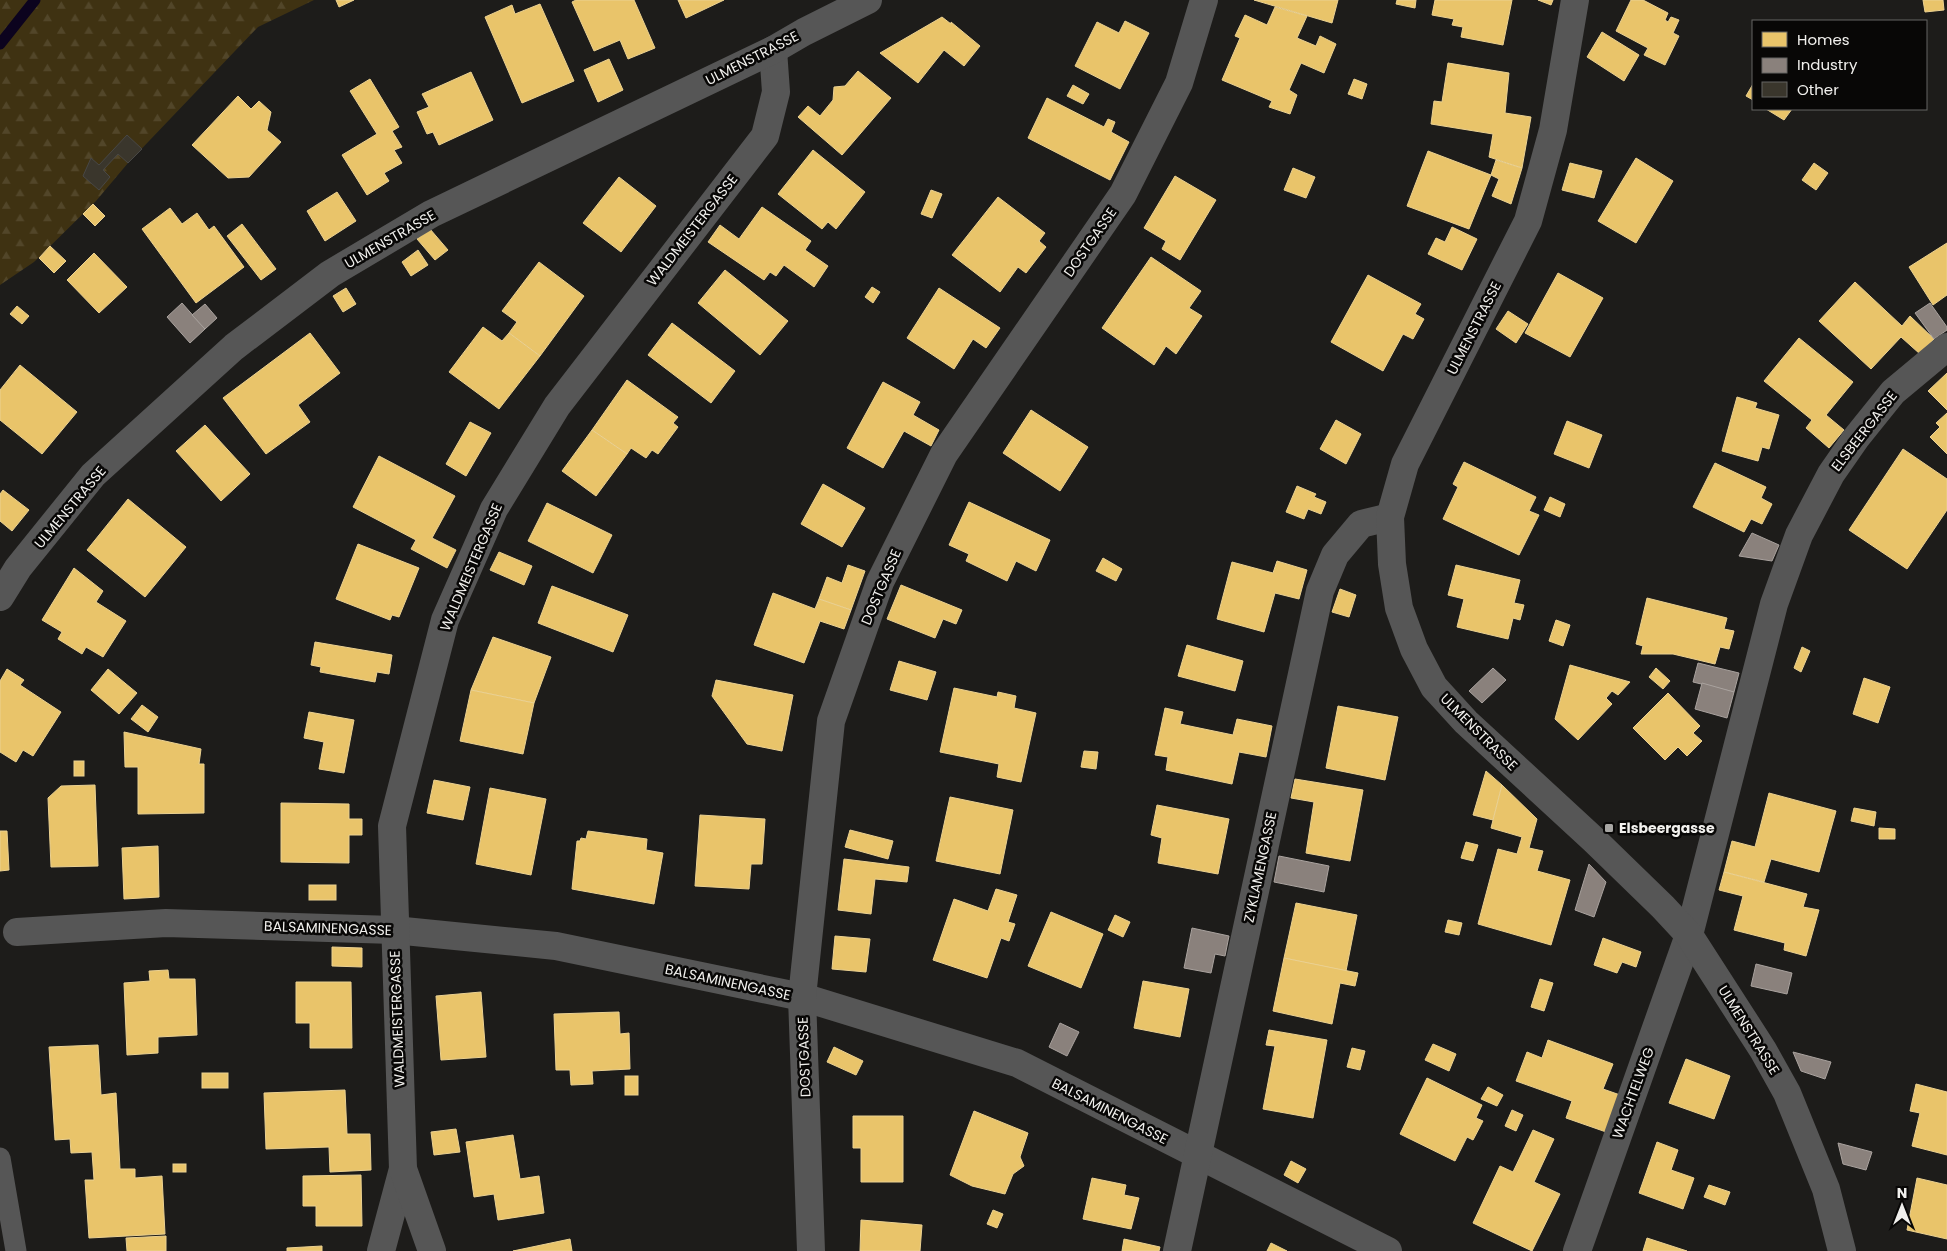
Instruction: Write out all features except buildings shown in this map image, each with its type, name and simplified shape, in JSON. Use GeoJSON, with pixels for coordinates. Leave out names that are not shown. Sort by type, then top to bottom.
{"type":"FeatureCollection","features":[{"type":"Feature","properties":{"kind":"street","name":"ULMENSTRASSE"},"geometry":{"type":"LineString","coordinates":[[0,597],[18,568],[93,475],[234,348],[330,274],[431,214],[773,50],[868,0]]}},
{"type":"Feature","properties":{"kind":"street","name":"DOSTGASSE"},"geometry":{"type":"LineString","coordinates":[[811,1251],[802,998],[831,721],[880,582],[944,454],[1123,194],[1179,82],[1204,0]]}},
{"type":"Feature","properties":{"kind":"street","name":"ULMENSTRASSE"},"geometry":{"type":"LineString","coordinates":[[1575,0],[1553,130],[1528,221],[1404,464],[1390,517],[1392,564],[1399,608],[1414,649],[1434,687],[1466,722],[1601,847],[1689,935],[1763,1050],[1787,1093],[1826,1189],[1842,1251]]}},
{"type":"Feature","properties":{"kind":"street","name":"WALDMEISTERGASSE"},"geometry":{"type":"LineString","coordinates":[[432,1251],[403,1168],[392,826],[445,620],[494,509],[557,406],[765,136],[776,92],[773,50]]}},
{"type":"Feature","properties":{"kind":"street","name":"ELSBEERGASSE"},"geometry":{"type":"LineString","coordinates":[[1689,935],[1774,604],[1799,535],[1831,474],[1856,438],[1893,392],[1947,347]]}},
{"type":"Feature","properties":{"kind":"street","name":"ZYKLAMENGASSE"},"geometry":{"type":"LineString","coordinates":[[1177,1251],[1320,591],[1335,555],[1361,524],[1390,517]]}},
{"type":"Feature","properties":{"kind":"street","name":"BALSAMINENGASSE"},"geometry":{"type":"LineString","coordinates":[[17,932],[166,924],[394,930],[556,946],[802,998],[1017,1063],[1388,1251]]}},
{"type":"Feature","properties":{"kind":"street","name":"WACHTELWEG"},"geometry":{"type":"LineString","coordinates":[[1577,1251],[1689,935]]}},
{"type":"Feature","properties":{"kind":"street"},"geometry":{"type":"LineString","coordinates":[[381,1251],[403,1168]]}},
{"type":"Feature","properties":{"kind":"lane"},"geometry":{"type":"LineString","coordinates":[[0,1158],[16,1251]]}},
{"type":"Feature","properties":{"kind":"green space"},"geometry":{"type":"Polygon","coordinates":[[[0,0],[314,0],[258,27],[128,163],[96,201],[34,262],[0,285],[0,0]]]}},
{"type":"Feature","properties":{"kind":"waterway"},"geometry":{"type":"LineString","coordinates":[[0,44],[35,0]]}},
{"type":"Feature","properties":{"kind":"place","name":"Elsbeergasse"},"geometry":{"type":"Point","coordinates":[1609,828]}}]}
